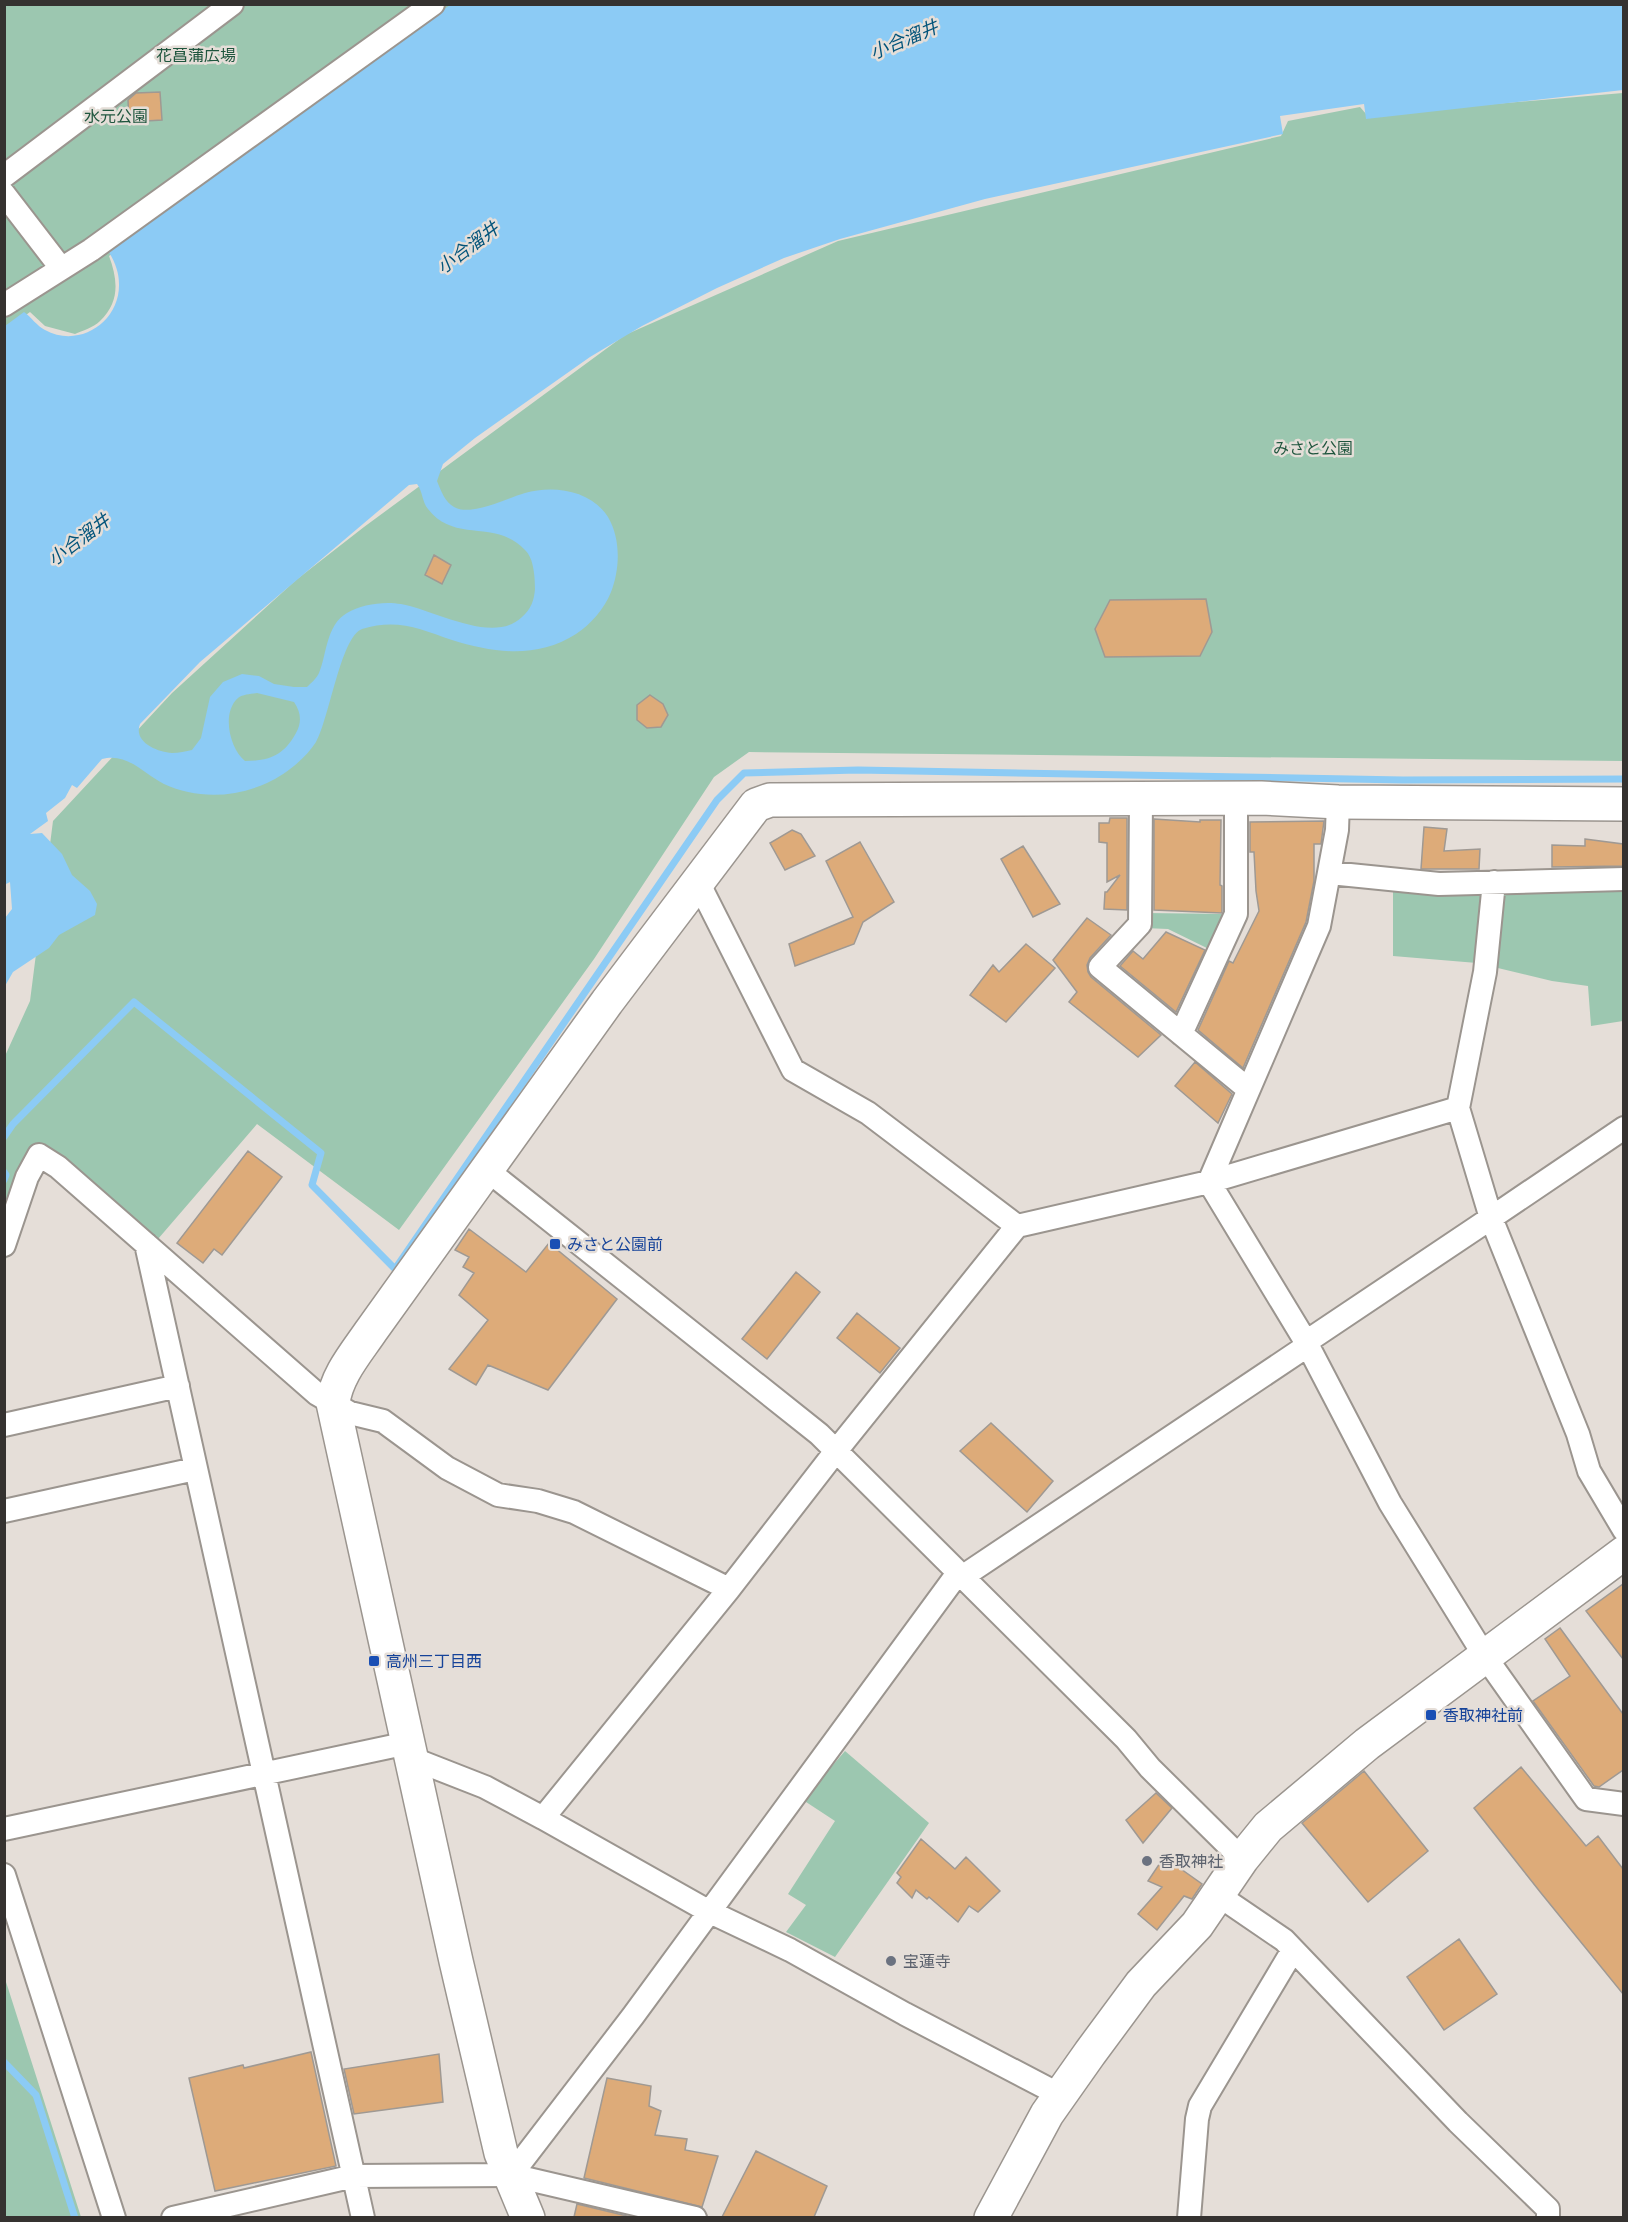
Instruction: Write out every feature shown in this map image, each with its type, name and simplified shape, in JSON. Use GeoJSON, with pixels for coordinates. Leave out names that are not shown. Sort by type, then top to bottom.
{"type":"FeatureCollection","features":[{"type":"Feature","properties":{"kind":"street"},"geometry":{"type":"LineString","coordinates":[[4,176],[232,4]]}},
{"type":"Feature","properties":{"kind":"street"},"geometry":{"type":"LineString","coordinates":[[4,305],[91,250],[433,4]]}},
{"type":"Feature","properties":{"kind":"street"},"geometry":{"type":"LineString","coordinates":[[4,194],[61,268]]}},
{"type":"Feature","properties":{"kind":"street"},"geometry":{"type":"LineString","coordinates":[[1181,1034],[1236,914],[1236,799]]}},
{"type":"Feature","properties":{"kind":"street"},"geometry":{"type":"LineString","coordinates":[[528,2217],[501,2152],[333,1403],[334,1390],[348,1365],[607,1002],[756,805],[770,800],[1236,799],[1623,804]]}},
{"type":"Feature","properties":{"kind":"street"},"geometry":{"type":"LineString","coordinates":[[1141,800],[1140,924],[1100,967],[1248,1089]]}},
{"type":"Feature","properties":{"kind":"street"},"geometry":{"type":"LineString","coordinates":[[1209,1182],[1319,926],[1338,830],[1338,802]]}},
{"type":"Feature","properties":{"kind":"street"},"geometry":{"type":"LineString","coordinates":[[1330,873],[1439,884],[1623,879]]}},
{"type":"Feature","properties":{"kind":"street"},"geometry":{"type":"LineString","coordinates":[[698,882],[793,1070],[868,1113],[1017,1226]]}},
{"type":"Feature","properties":{"kind":"street"},"geometry":{"type":"LineString","coordinates":[[1494,882],[1485,972],[1458,1108],[1491,1218],[1578,1434],[1589,1471],[1623,1530]]}},
{"type":"Feature","properties":{"kind":"street"},"geometry":{"type":"LineString","coordinates":[[543,1818],[729,1589],[836,1451],[1017,1226],[1209,1182],[1458,1108]]}},
{"type":"Feature","properties":{"kind":"street"},"geometry":{"type":"LineString","coordinates":[[511,2175],[633,2016],[708,1911],[960,1575],[1623,1129]]}},
{"type":"Feature","properties":{"kind":"street"},"geometry":{"type":"LineString","coordinates":[[4,1245],[27,1177],[39,1155],[58,1167],[317,1394],[350,1413],[383,1421],[447,1468],[498,1495],[538,1502],[574,1512],[729,1589]]}},
{"type":"Feature","properties":{"kind":"street"},"geometry":{"type":"LineString","coordinates":[[487,1170],[836,1451],[1126,1738],[1150,1768],[1242,1859]]}},
{"type":"Feature","properties":{"kind":"street"},"geometry":{"type":"LineString","coordinates":[[1209,1182],[1306,1344],[1390,1503],[1484,1655],[1586,1799],[1623,1804]]}},
{"type":"Feature","properties":{"kind":"street"},"geometry":{"type":"LineString","coordinates":[[146,1244],[363,2217]]}},
{"type":"Feature","properties":{"kind":"street"},"geometry":{"type":"LineString","coordinates":[[4,1425],[178,1386]]}},
{"type":"Feature","properties":{"kind":"street"},"geometry":{"type":"LineString","coordinates":[[4,1511],[195,1469]]}},
{"type":"Feature","properties":{"kind":"street"},"geometry":{"type":"LineString","coordinates":[[991,2217],[1047,2114],[1060,2095],[1141,1984],[1197,1925],[1242,1859],[1268,1827],[1367,1744],[1623,1553]]}},
{"type":"Feature","properties":{"kind":"street"},"geometry":{"type":"LineString","coordinates":[[4,1828],[263,1773],[410,1751],[485,1786],[708,1911],[790,1950],[905,2014],[1060,2095]]}},
{"type":"Feature","properties":{"kind":"street"},"geometry":{"type":"LineString","coordinates":[[4,1875],[114,2217]]}},
{"type":"Feature","properties":{"kind":"street"},"geometry":{"type":"LineString","coordinates":[[1218,1895],[1284,1940],[1458,2122],[1548,2209],[1548,2217]]}},
{"type":"Feature","properties":{"kind":"street"},"geometry":{"type":"LineString","coordinates":[[1189,2217],[1200,2106],[1293,1950]]}},
{"type":"Feature","properties":{"kind":"street"},"geometry":{"type":"LineString","coordinates":[[173,2217],[354,2176],[511,2175],[695,2217]]}},
{"type":"Feature","properties":{"kind":"green space","name":"水元公園"},"geometry":{"type":"Polygon","coordinates":[[[4,5],[463,5],[109,256],[115,282],[111,306],[97,323],[75,334],[45,326],[30,312],[5,330],[4,5]]]}},
{"type":"Feature","properties":{"kind":"green space","name":"みさと公園"},"geometry":{"type":"Polygon","coordinates":[[[1623,93],[1623,761],[749,752],[714,777],[594,959],[399,1230],[257,1124],[158,1239],[47,1146],[5,1262],[5,1056],[30,1001],[53,821],[172,693],[296,580],[364,527],[625,335],[838,241],[1281,136],[1288,121],[1360,107],[1367,115],[1623,93]]]}},
{"type":"Feature","properties":{"kind":"green space"},"geometry":{"type":"Polygon","coordinates":[[[1623,885],[1623,1021],[1591,1026],[1588,986],[1552,981],[1477,963],[1393,956],[1393,889],[1623,885]]]}},
{"type":"Feature","properties":{"kind":"green space"},"geometry":{"type":"Polygon","coordinates":[[[1145,913],[1227,914],[1213,951],[1168,929],[1144,928],[1145,913]]]}},
{"type":"Feature","properties":{"kind":"green space"},"geometry":{"type":"Polygon","coordinates":[[[845,1751],[929,1823],[835,1957],[786,1932],[806,1905],[788,1894],[835,1821],[803,1800],[845,1751]]]}},
{"type":"Feature","properties":{"kind":"green space"},"geometry":{"type":"Polygon","coordinates":[[[4,1976],[8,1988],[81,2217],[5,2217],[4,1976]]]}},
{"type":"Feature","properties":{"kind":"water","name":"小合溜井"},"geometry":{"type":"Polygon","coordinates":[[[450,5],[1623,5],[1623,90],[1366,119],[1364,104],[1280,116],[1283,134],[985,199],[840,239],[784,258],[717,288],[642,326],[590,357],[475,438],[443,464],[437,481],[448,502],[461,509],[470,510],[489,506],[525,493],[547,490],[582,495],[601,508],[612,526],[618,554],[614,583],[608,598],[592,621],[561,642],[531,650],[515,651],[468,645],[408,626],[386,625],[362,629],[355,635],[348,647],[316,742],[288,771],[274,780],[241,792],[215,795],[176,789],[127,761],[102,759],[77,788],[72,785],[65,798],[46,813],[48,821],[30,834],[42,833],[62,854],[72,875],[90,891],[97,904],[95,915],[59,935],[49,948],[13,972],[5,986],[5,918],[12,909],[10,882],[4,885],[5,326],[24,312],[42,328],[58,335],[84,334],[95,328],[113,310],[118,298],[118,275],[107,249],[450,5]],[[417,484],[409,485],[200,662],[140,724],[140,736],[143,741],[153,748],[166,752],[192,750],[201,738],[210,697],[223,682],[242,674],[259,676],[274,684],[307,687],[319,673],[328,640],[335,625],[340,618],[359,607],[395,603],[415,607],[463,623],[496,628],[510,625],[522,617],[532,605],[535,589],[533,568],[525,550],[513,540],[501,535],[450,526],[428,509],[417,484]],[[257,693],[238,698],[230,712],[232,740],[245,761],[262,760],[281,752],[296,733],[300,721],[294,702],[257,693]]]}},
{"type":"Feature","properties":{"kind":"building"},"geometry":{"type":"Polygon","coordinates":[[[160,92],[162,120],[129,122],[128,100],[136,93],[160,92]]]}},
{"type":"Feature","properties":{"kind":"building"},"geometry":{"type":"Polygon","coordinates":[[[434,555],[451,565],[442,584],[425,575],[434,555]]]}},
{"type":"Feature","properties":{"kind":"building"},"geometry":{"type":"Polygon","coordinates":[[[1206,599],[1212,632],[1200,656],[1105,657],[1095,629],[1110,600],[1206,599]]]}},
{"type":"Feature","properties":{"kind":"building"},"geometry":{"type":"Polygon","coordinates":[[[650,695],[663,704],[668,715],[661,727],[647,728],[637,720],[637,705],[650,695]]]}},
{"type":"Feature","properties":{"kind":"building"},"geometry":{"type":"Polygon","coordinates":[[[1110,818],[1127,818],[1127,910],[1104,909],[1105,892],[1120,875],[1107,882],[1107,843],[1099,842],[1099,823],[1109,823],[1110,818]]]}},
{"type":"Feature","properties":{"kind":"building"},"geometry":{"type":"Polygon","coordinates":[[[1154,819],[1200,822],[1200,820],[1221,820],[1222,913],[1154,910],[1154,819]]]}},
{"type":"Feature","properties":{"kind":"building"},"geometry":{"type":"Polygon","coordinates":[[[1324,821],[1321,844],[1314,844],[1314,881],[1306,922],[1243,1068],[1198,1030],[1229,961],[1233,963],[1259,911],[1254,852],[1250,852],[1250,822],[1324,821]]]}},
{"type":"Feature","properties":{"kind":"building"},"geometry":{"type":"Polygon","coordinates":[[[1424,827],[1447,829],[1444,851],[1480,849],[1479,869],[1421,869],[1424,827]]]}},
{"type":"Feature","properties":{"kind":"building"},"geometry":{"type":"Polygon","coordinates":[[[792,830],[801,834],[815,856],[785,870],[770,843],[792,830]]]}},
{"type":"Feature","properties":{"kind":"building"},"geometry":{"type":"Polygon","coordinates":[[[1585,839],[1623,844],[1623,866],[1552,867],[1552,845],[1585,846],[1585,839]]]}},
{"type":"Feature","properties":{"kind":"building"},"geometry":{"type":"Polygon","coordinates":[[[860,842],[894,902],[863,922],[854,944],[795,966],[789,944],[853,917],[826,861],[860,842]]]}},
{"type":"Feature","properties":{"kind":"building"},"geometry":{"type":"Polygon","coordinates":[[[1023,846],[1060,904],[1033,917],[1001,859],[1023,846]]]}},
{"type":"Feature","properties":{"kind":"building"},"geometry":{"type":"Polygon","coordinates":[[[1087,918],[1111,935],[1090,958],[1087,965],[1091,977],[1161,1035],[1138,1057],[1069,1002],[1077,992],[1053,960],[1087,918]]]}},
{"type":"Feature","properties":{"kind":"building"},"geometry":{"type":"Polygon","coordinates":[[[1166,932],[1205,950],[1176,1012],[1120,966],[1133,951],[1143,959],[1166,932]]]}},
{"type":"Feature","properties":{"kind":"building"},"geometry":{"type":"Polygon","coordinates":[[[1026,944],[1055,968],[1006,1022],[970,995],[993,965],[999,972],[1026,944]]]}},
{"type":"Feature","properties":{"kind":"building"},"geometry":{"type":"Polygon","coordinates":[[[1195,1062],[1232,1094],[1218,1123],[1175,1086],[1195,1062]]]}},
{"type":"Feature","properties":{"kind":"building"},"geometry":{"type":"Polygon","coordinates":[[[248,1151],[282,1177],[222,1255],[214,1249],[203,1263],[177,1243],[248,1151]]]}},
{"type":"Feature","properties":{"kind":"building"},"geometry":{"type":"Polygon","coordinates":[[[469,1229],[526,1272],[549,1243],[617,1299],[548,1390],[488,1365],[476,1385],[449,1369],[488,1320],[459,1295],[474,1273],[463,1267],[469,1257],[455,1250],[469,1229]]]}},
{"type":"Feature","properties":{"kind":"building"},"geometry":{"type":"Polygon","coordinates":[[[796,1272],[820,1292],[767,1359],[742,1339],[796,1272]]]}},
{"type":"Feature","properties":{"kind":"building"},"geometry":{"type":"Polygon","coordinates":[[[857,1313],[900,1348],[880,1373],[837,1338],[857,1313]]]}},
{"type":"Feature","properties":{"kind":"building"},"geometry":{"type":"Polygon","coordinates":[[[991,1423],[1053,1481],[1027,1512],[960,1451],[991,1423]]]}},
{"type":"Feature","properties":{"kind":"building"},"geometry":{"type":"Polygon","coordinates":[[[1623,1584],[1623,1659],[1586,1611],[1623,1584]]]}},
{"type":"Feature","properties":{"kind":"building"},"geometry":{"type":"Polygon","coordinates":[[[1560,1628],[1623,1714],[1623,1770],[1599,1787],[1594,1786],[1533,1701],[1570,1676],[1545,1639],[1560,1628]]]}},
{"type":"Feature","properties":{"kind":"building"},"geometry":{"type":"Polygon","coordinates":[[[1521,1767],[1586,1846],[1598,1836],[1623,1869],[1623,1994],[1474,1808],[1521,1767]]]}},
{"type":"Feature","properties":{"kind":"building"},"geometry":{"type":"Polygon","coordinates":[[[1364,1771],[1428,1851],[1368,1902],[1302,1823],[1364,1771]]]}},
{"type":"Feature","properties":{"kind":"building"},"geometry":{"type":"Polygon","coordinates":[[[1156,1793],[1172,1808],[1143,1843],[1126,1820],[1156,1793]]]}},
{"type":"Feature","properties":{"kind":"building"},"geometry":{"type":"Polygon","coordinates":[[[921,1839],[955,1869],[966,1857],[1000,1891],[978,1912],[969,1906],[958,1922],[929,1897],[927,1899],[916,1890],[912,1898],[897,1883],[901,1877],[897,1873],[921,1839]]]}},
{"type":"Feature","properties":{"kind":"building"},"geometry":{"type":"Polygon","coordinates":[[[1164,1857],[1202,1884],[1192,1899],[1184,1896],[1157,1930],[1138,1914],[1162,1887],[1148,1881],[1164,1857]]]}},
{"type":"Feature","properties":{"kind":"building"},"geometry":{"type":"Polygon","coordinates":[[[1459,1939],[1497,1994],[1444,2030],[1407,1977],[1459,1939]]]}},
{"type":"Feature","properties":{"kind":"building"},"geometry":{"type":"Polygon","coordinates":[[[311,2052],[336,2166],[215,2191],[189,2078],[311,2052]]]}},
{"type":"Feature","properties":{"kind":"building"},"geometry":{"type":"Polygon","coordinates":[[[439,2054],[443,2102],[354,2114],[344,2069],[439,2054]]]}},
{"type":"Feature","properties":{"kind":"building"},"geometry":{"type":"Polygon","coordinates":[[[607,2078],[651,2086],[649,2106],[661,2111],[655,2135],[687,2139],[685,2150],[718,2156],[702,2207],[584,2178],[607,2078]]]}},
{"type":"Feature","properties":{"kind":"building"},"geometry":{"type":"Polygon","coordinates":[[[756,2151],[827,2186],[814,2217],[722,2217],[756,2151]]]}},
{"type":"Feature","properties":{"kind":"building"},"geometry":{"type":"Polygon","coordinates":[[[577,2204],[631,2217],[574,2217],[577,2204]]]}},
{"type":"Feature","properties":{"kind":"waterway"},"geometry":{"type":"LineString","coordinates":[[4,1137],[13,1124],[134,1002],[321,1153],[312,1185],[395,1269],[717,800],[744,773],[858,770],[1403,780],[1624,779]]}},
{"type":"Feature","properties":{"kind":"waterway"},"geometry":{"type":"LineString","coordinates":[[4,1172],[6,1175],[4,1180]]}},
{"type":"Feature","properties":{"kind":"waterway"},"geometry":{"type":"LineString","coordinates":[[4,2062],[36,2095],[75,2218]]}},
{"type":"Feature","properties":{"kind":"place","name":"みさと公園前"},"geometry":{"type":"Point","coordinates":[555,1244]}},
{"type":"Feature","properties":{"kind":"place","name":"高州三丁目西"},"geometry":{"type":"Point","coordinates":[374,1661]}},
{"type":"Feature","properties":{"kind":"place","name":"香取神社前"},"geometry":{"type":"Point","coordinates":[1431,1715]}},
{"type":"Feature","properties":{"kind":"place","name":"香取神社"},"geometry":{"type":"Point","coordinates":[1147,1861]}},
{"type":"Feature","properties":{"kind":"place","name":"宝蓮寺"},"geometry":{"type":"Point","coordinates":[891,1961]}},
{"type":"Feature","properties":{"kind":"park label","name":"花菖蒲広場"},"geometry":{"type":"Point","coordinates":[196,55]}}]}
